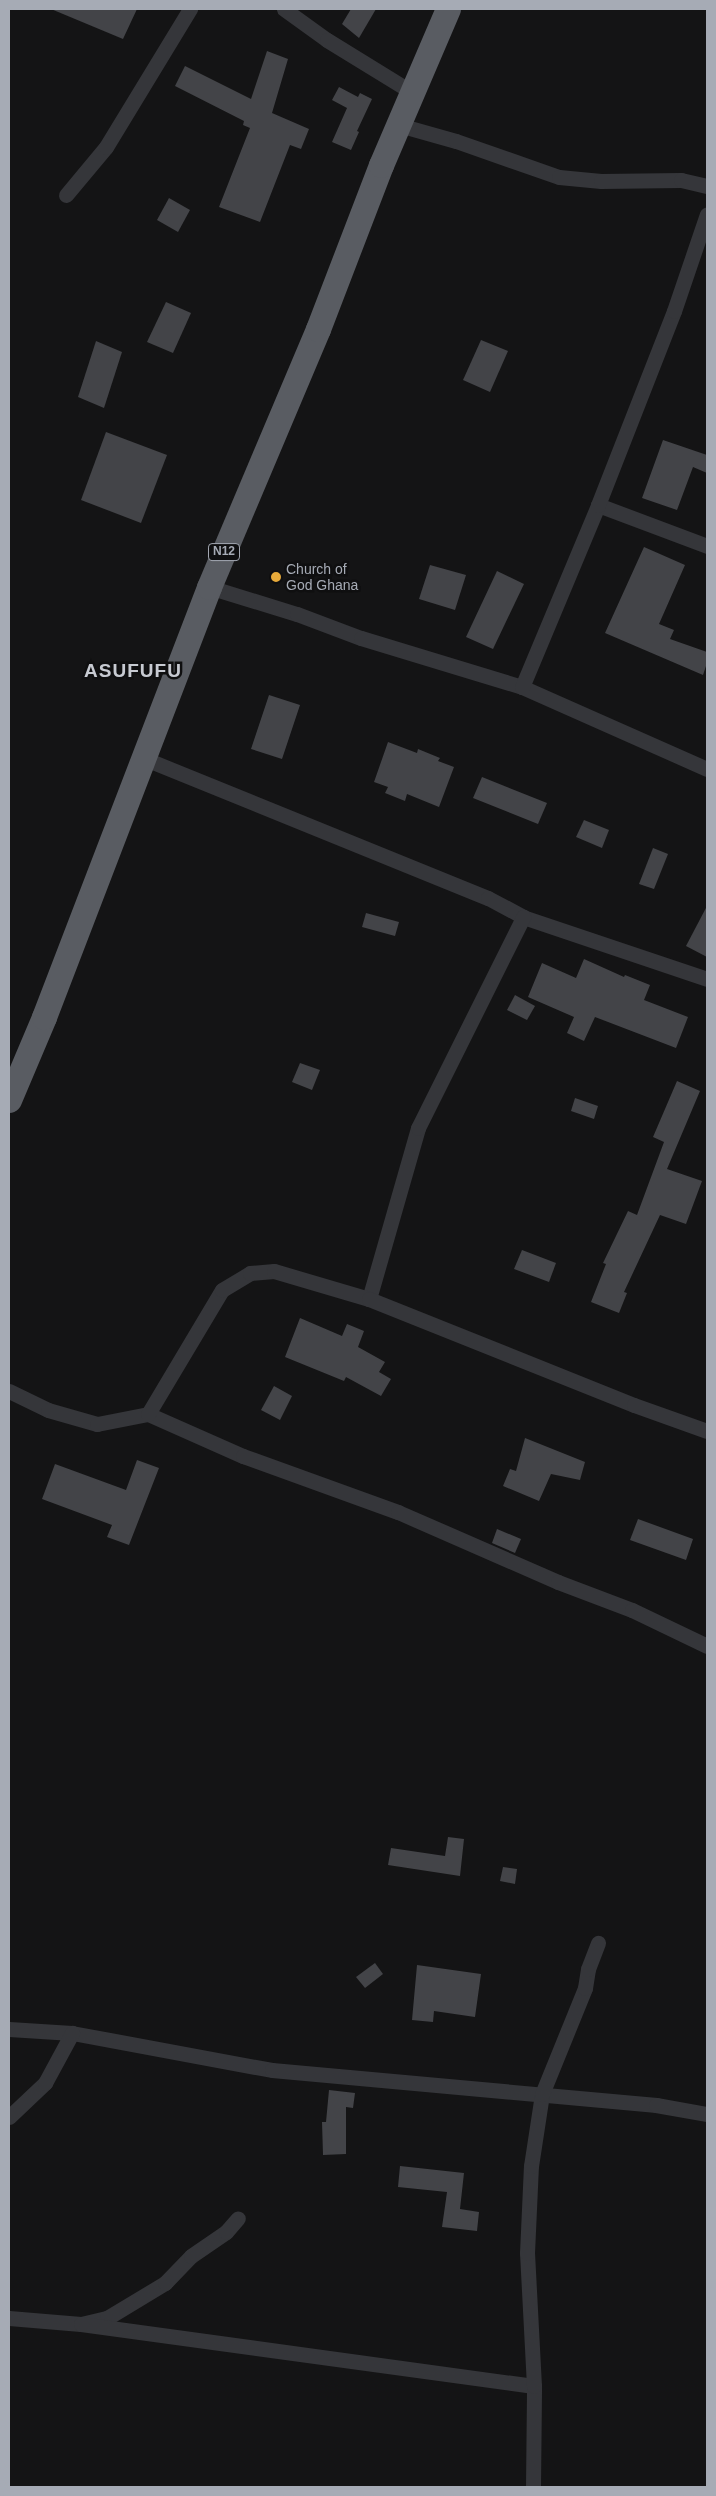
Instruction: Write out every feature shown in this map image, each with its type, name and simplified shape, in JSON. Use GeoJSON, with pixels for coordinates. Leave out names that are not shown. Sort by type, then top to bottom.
{"type":"FeatureCollection","features":[{"type":"Feature","properties":{"kind":"highway","name":"N12"},"geometry":{"type":"LineString","coordinates":[[9,1100],[44,1017],[209,587],[318,329],[366,201],[448,9]]}},
{"type":"Feature","properties":{"kind":"street"},"geometry":{"type":"LineString","coordinates":[[66,196],[106,147],[190,9]]}},
{"type":"Feature","properties":{"kind":"street"},"geometry":{"type":"LineString","coordinates":[[284,9],[327,40],[413,93]]}},
{"type":"Feature","properties":{"kind":"street"},"geometry":{"type":"LineString","coordinates":[[399,125],[456,141],[559,177],[601,181],[681,180],[707,186]]}},
{"type":"Feature","properties":{"kind":"street"},"geometry":{"type":"LineString","coordinates":[[522,687],[598,505],[674,311],[707,214]]}},
{"type":"Feature","properties":{"kind":"street"},"geometry":{"type":"LineString","coordinates":[[598,505],[707,546]]}},
{"type":"Feature","properties":{"kind":"street"},"geometry":{"type":"LineString","coordinates":[[209,587],[297,614],[361,638],[522,687],[707,769]]}},
{"type":"Feature","properties":{"kind":"street"},"geometry":{"type":"LineString","coordinates":[[143,758],[488,898],[523,917],[707,979]]}},
{"type":"Feature","properties":{"kind":"street"},"geometry":{"type":"LineString","coordinates":[[369,1299],[418,1128],[523,917]]}},
{"type":"Feature","properties":{"kind":"street"},"geometry":{"type":"LineString","coordinates":[[148,1414],[222,1290],[250,1273],[274,1271],[369,1299],[707,1431]]}},
{"type":"Feature","properties":{"kind":"street"},"geometry":{"type":"LineString","coordinates":[[9,1391],[48,1410],[97,1424],[148,1414],[243,1456],[398,1512],[558,1582],[632,1610],[707,1646]]}},
{"type":"Feature","properties":{"kind":"street"},"geometry":{"type":"LineString","coordinates":[[533,2487],[534,2386],[527,2253],[531,2166],[542,2094],[585,1988],[588,1969],[598,1943]]}},
{"type":"Feature","properties":{"kind":"street"},"geometry":{"type":"LineString","coordinates":[[9,2029],[72,2033],[272,2070],[656,2105],[707,2114]]}},
{"type":"Feature","properties":{"kind":"street"},"geometry":{"type":"LineString","coordinates":[[9,2117],[45,2082],[72,2033]]}},
{"type":"Feature","properties":{"kind":"street"},"geometry":{"type":"LineString","coordinates":[[81,2324],[107,2318],[165,2283],[190,2256],[226,2232],[238,2218]]}},
{"type":"Feature","properties":{"kind":"street"},"geometry":{"type":"LineString","coordinates":[[9,2318],[81,2324],[534,2386]]}},
{"type":"Feature","properties":{"kind":"building"},"geometry":{"type":"Polygon","coordinates":[[[51,9],[137,9],[123,39],[51,9]]]}},
{"type":"Feature","properties":{"kind":"building"},"geometry":{"type":"Polygon","coordinates":[[[351,9],[376,9],[359,38],[342,24],[351,9]]]}},
{"type":"Feature","properties":{"kind":"building"},"geometry":{"type":"Polygon","coordinates":[[[267,51],[288,59],[272,113],[309,129],[301,149],[290,145],[260,222],[219,207],[250,128],[243,125],[244,121],[175,86],[185,66],[251,99],[267,51]]]}},
{"type":"Feature","properties":{"kind":"building"},"geometry":{"type":"Polygon","coordinates":[[[339,87],[358,97],[360,93],[372,99],[357,131],[359,132],[351,150],[332,142],[347,108],[332,100],[339,87]]]}},
{"type":"Feature","properties":{"kind":"building"},"geometry":{"type":"Polygon","coordinates":[[[169,198],[190,210],[178,232],[157,220],[169,198]]]}},
{"type":"Feature","properties":{"kind":"building"},"geometry":{"type":"Polygon","coordinates":[[[166,302],[191,313],[173,353],[147,342],[166,302]]]}},
{"type":"Feature","properties":{"kind":"building"},"geometry":{"type":"Polygon","coordinates":[[[481,340],[508,351],[490,392],[463,380],[481,340]]]}},
{"type":"Feature","properties":{"kind":"building"},"geometry":{"type":"Polygon","coordinates":[[[96,341],[122,352],[104,408],[78,397],[96,341]]]}},
{"type":"Feature","properties":{"kind":"building"},"geometry":{"type":"Polygon","coordinates":[[[106,432],[167,455],[141,523],[81,500],[106,432]]]}},
{"type":"Feature","properties":{"kind":"building"},"geometry":{"type":"Polygon","coordinates":[[[663,440],[707,455],[707,473],[693,467],[677,510],[642,498],[663,440]]]}},
{"type":"Feature","properties":{"kind":"building"},"geometry":{"type":"Polygon","coordinates":[[[644,547],[685,565],[659,624],[674,630],[670,639],[707,652],[707,663],[703,675],[605,633],[644,547]]]}},
{"type":"Feature","properties":{"kind":"building"},"geometry":{"type":"Polygon","coordinates":[[[430,565],[466,575],[455,610],[419,599],[430,565]]]}},
{"type":"Feature","properties":{"kind":"building"},"geometry":{"type":"Polygon","coordinates":[[[497,571],[524,584],[493,649],[466,637],[497,571]]]}},
{"type":"Feature","properties":{"kind":"building"},"geometry":{"type":"Polygon","coordinates":[[[269,695],[300,705],[282,759],[251,749],[269,695]]]}},
{"type":"Feature","properties":{"kind":"building"},"geometry":{"type":"Polygon","coordinates":[[[388,742],[417,753],[418,749],[440,758],[438,761],[454,767],[439,807],[407,794],[405,801],[385,793],[388,787],[374,782],[388,742]]]}},
{"type":"Feature","properties":{"kind":"building"},"geometry":{"type":"Polygon","coordinates":[[[482,777],[547,803],[538,824],[473,798],[482,777]]]}},
{"type":"Feature","properties":{"kind":"building"},"geometry":{"type":"Polygon","coordinates":[[[584,820],[609,830],[602,848],[576,837],[584,820]]]}},
{"type":"Feature","properties":{"kind":"building"},"geometry":{"type":"Polygon","coordinates":[[[653,848],[668,854],[654,889],[639,884],[653,848]]]}},
{"type":"Feature","properties":{"kind":"building"},"geometry":{"type":"Polygon","coordinates":[[[707,906],[707,957],[686,946],[707,906]]]}},
{"type":"Feature","properties":{"kind":"building"},"geometry":{"type":"Polygon","coordinates":[[[366,913],[399,922],[395,936],[362,927],[366,913]]]}},
{"type":"Feature","properties":{"kind":"building"},"geometry":{"type":"Polygon","coordinates":[[[584,959],[624,977],[625,975],[650,985],[644,1000],[688,1017],[676,1048],[595,1017],[584,1041],[567,1033],[574,1017],[528,997],[542,963],[576,978],[584,959]]]}},
{"type":"Feature","properties":{"kind":"building"},"geometry":{"type":"Polygon","coordinates":[[[515,995],[535,1006],[527,1020],[507,1010],[515,995]]]}},
{"type":"Feature","properties":{"kind":"building"},"geometry":{"type":"Polygon","coordinates":[[[300,1063],[320,1070],[312,1090],[292,1082],[300,1063]]]}},
{"type":"Feature","properties":{"kind":"building"},"geometry":{"type":"Polygon","coordinates":[[[677,1081],[700,1091],[667,1169],[702,1181],[686,1224],[660,1215],[624,1292],[627,1293],[619,1313],[591,1302],[606,1264],[603,1263],[628,1211],[637,1215],[664,1142],[653,1137],[677,1081]]]}},
{"type":"Feature","properties":{"kind":"building"},"geometry":{"type":"Polygon","coordinates":[[[575,1098],[598,1106],[594,1119],[571,1111],[575,1098]]]}},
{"type":"Feature","properties":{"kind":"building"},"geometry":{"type":"Polygon","coordinates":[[[522,1250],[556,1263],[549,1282],[514,1269],[522,1250]]]}},
{"type":"Feature","properties":{"kind":"building"},"geometry":{"type":"Polygon","coordinates":[[[300,1318],[342,1336],[347,1324],[364,1331],[358,1347],[385,1362],[379,1372],[391,1379],[381,1396],[346,1377],[344,1381],[285,1357],[300,1318]]]}},
{"type":"Feature","properties":{"kind":"building"},"geometry":{"type":"Polygon","coordinates":[[[274,1386],[292,1396],[280,1420],[261,1410],[274,1386]]]}},
{"type":"Feature","properties":{"kind":"building"},"geometry":{"type":"Polygon","coordinates":[[[525,1438],[585,1462],[580,1480],[551,1474],[539,1501],[503,1486],[510,1469],[516,1471],[525,1438]]]}},
{"type":"Feature","properties":{"kind":"building"},"geometry":{"type":"Polygon","coordinates":[[[137,1460],[159,1468],[129,1545],[107,1537],[112,1525],[42,1499],[55,1464],[126,1490],[137,1460]]]}},
{"type":"Feature","properties":{"kind":"building"},"geometry":{"type":"Polygon","coordinates":[[[638,1519],[693,1539],[686,1560],[630,1540],[638,1519]]]}},
{"type":"Feature","properties":{"kind":"building"},"geometry":{"type":"Polygon","coordinates":[[[497,1529],[521,1539],[515,1553],[492,1543],[497,1529]]]}},
{"type":"Feature","properties":{"kind":"building"},"geometry":{"type":"Polygon","coordinates":[[[448,1837],[464,1839],[460,1876],[388,1865],[391,1848],[445,1856],[448,1837]]]}},
{"type":"Feature","properties":{"kind":"building"},"geometry":{"type":"Polygon","coordinates":[[[503,1867],[517,1869],[515,1884],[500,1881],[503,1867]]]}},
{"type":"Feature","properties":{"kind":"building"},"geometry":{"type":"Polygon","coordinates":[[[375,1963],[383,1974],[365,1988],[356,1977],[375,1963]]]}},
{"type":"Feature","properties":{"kind":"building"},"geometry":{"type":"Polygon","coordinates":[[[417,1965],[481,1974],[475,2017],[434,2011],[433,2022],[412,2020],[417,1965]]]}},
{"type":"Feature","properties":{"kind":"building"},"geometry":{"type":"Polygon","coordinates":[[[329,2090],[355,2093],[353,2108],[346,2107],[346,2154],[323,2155],[322,2122],[326,2122],[329,2090]]]}},
{"type":"Feature","properties":{"kind":"building"},"geometry":{"type":"Polygon","coordinates":[[[400,2166],[464,2173],[460,2209],[479,2212],[477,2231],[442,2227],[447,2192],[398,2187],[400,2166]]]}},
{"type":"Feature","properties":{"kind":"place","name":"Church of God Ghana"},"geometry":{"type":"Point","coordinates":[276,577]}},
{"type":"Feature","properties":{"kind":"district","name":"ASUFUFU"},"geometry":{"type":"Point","coordinates":[133,671]}}]}
